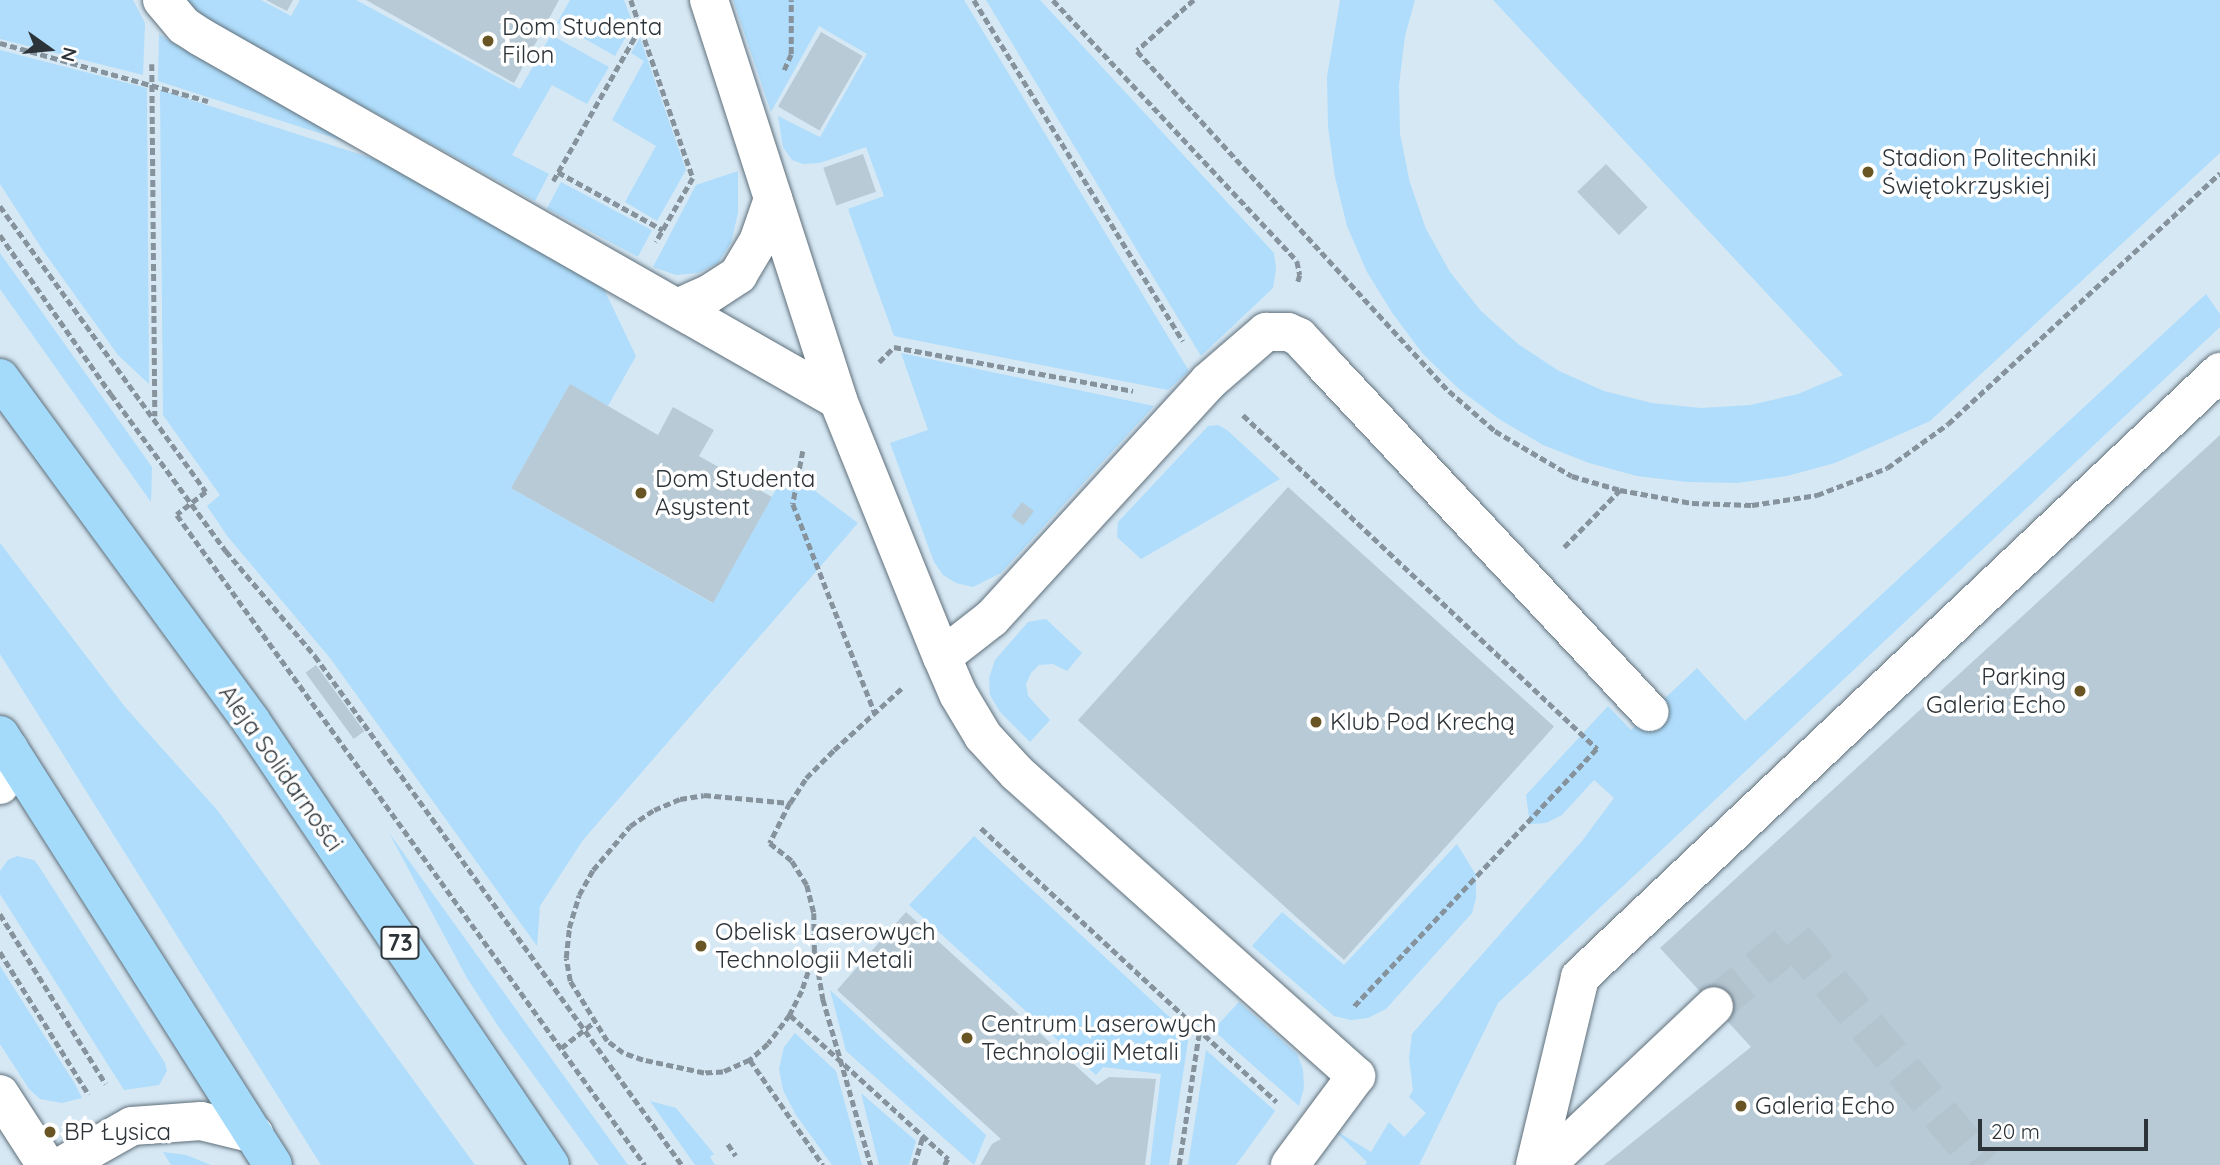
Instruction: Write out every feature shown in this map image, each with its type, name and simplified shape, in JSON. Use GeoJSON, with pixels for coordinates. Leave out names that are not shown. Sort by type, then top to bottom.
{"type":"FeatureCollection","features":[{"type":"Feature","properties":{"kind":"main road","name":"Aleja Solidarności"},"geometry":{"type":"LineString","coordinates":[[0,378],[251,721],[550,1165]]}},
{"type":"Feature","properties":{"kind":"main road"},"geometry":{"type":"LineString","coordinates":[[4,742],[263,1149]]}},
{"type":"Feature","properties":{"kind":"lane"},"geometry":{"type":"LineString","coordinates":[[162,0],[184,26],[201,37],[838,400]]}},
{"type":"Feature","properties":{"kind":"lane"},"geometry":{"type":"LineString","coordinates":[[709,0],[838,400],[942,657],[958,694],[983,736],[1017,773],[1356,1076],[1290,1165]]}},
{"type":"Feature","properties":{"kind":"lane"},"geometry":{"type":"LineString","coordinates":[[677,307],[709,295],[738,275],[758,242],[773,199]]}},
{"type":"Feature","properties":{"kind":"lane"},"geometry":{"type":"LineString","coordinates":[[942,657],[992,618],[1198,391],[1266,332],[1288,332],[1299,337],[1650,712]]}},
{"type":"Feature","properties":{"kind":"lane"},"geometry":{"type":"LineString","coordinates":[[1535,1165],[1580,977],[2220,372]]}},
{"type":"Feature","properties":{"kind":"lane"},"geometry":{"type":"LineString","coordinates":[[0,785],[4,742]]}},
{"type":"Feature","properties":{"kind":"lane"},"geometry":{"type":"LineString","coordinates":[[1546,1165],[1714,1006]]}},
{"type":"Feature","properties":{"kind":"lane"},"geometry":{"type":"LineString","coordinates":[[0,1094],[46,1165]]}},
{"type":"Feature","properties":{"kind":"lane"},"geometry":{"type":"LineString","coordinates":[[63,1165],[132,1126],[201,1121],[263,1149]]}},
{"type":"Feature","properties":{"kind":"path"},"geometry":{"type":"LineString","coordinates":[[974,0],[1198,391]]}},
{"type":"Feature","properties":{"kind":"path"},"geometry":{"type":"LineString","coordinates":[[1053,0],[1297,261],[1300,275],[1295,290],[1286,309],[1266,332]]}},
{"type":"Feature","properties":{"kind":"path"},"geometry":{"type":"LineString","coordinates":[[1194,0],[1137,51],[1449,391],[1494,431],[1560,470],[1620,490],[1692,503],[1752,505],[1817,495],[1887,468],[1948,424],[2220,173]]}},
{"type":"Feature","properties":{"kind":"path"},"geometry":{"type":"LineString","coordinates":[[530,223],[640,27]]}},
{"type":"Feature","properties":{"kind":"path"},"geometry":{"type":"LineString","coordinates":[[0,43],[152,83],[155,417]]}},
{"type":"Feature","properties":{"kind":"path"},"geometry":{"type":"LineString","coordinates":[[558,172],[663,230]]}},
{"type":"Feature","properties":{"kind":"path"},"geometry":{"type":"LineString","coordinates":[[0,205],[155,417],[206,492],[177,515],[645,1165]]}},
{"type":"Feature","properties":{"kind":"path"},"geometry":{"type":"LineString","coordinates":[[0,235],[191,504],[226,551],[315,656],[682,1165]]}},
{"type":"Feature","properties":{"kind":"path"},"geometry":{"type":"LineString","coordinates":[[838,400],[894,347],[1198,391]]}},
{"type":"Feature","properties":{"kind":"path"},"geometry":{"type":"LineString","coordinates":[[1248,419],[1597,749],[1320,1044]]}},
{"type":"Feature","properties":{"kind":"path"},"geometry":{"type":"LineString","coordinates":[[1530,584],[1620,490]]}},
{"type":"Feature","properties":{"kind":"path"},"geometry":{"type":"LineString","coordinates":[[871,1165],[822,999],[815,952],[814,913],[807,885],[792,861],[770,843],[806,778],[909,682]]}},
{"type":"Feature","properties":{"kind":"path"},"geometry":{"type":"LineString","coordinates":[[790,803],[704,795],[680,799],[630,826],[593,870],[579,895],[569,928],[566,958],[570,981],[593,1023],[607,1041],[623,1053],[643,1060],[704,1073],[723,1072],[750,1060],[768,1044],[790,1015],[802,991],[815,952]]}},
{"type":"Feature","properties":{"kind":"path"},"geometry":{"type":"LineString","coordinates":[[981,828],[1278,1103]]}},
{"type":"Feature","properties":{"kind":"path"},"geometry":{"type":"LineString","coordinates":[[0,914],[109,1090]]}},
{"type":"Feature","properties":{"kind":"path"},"geometry":{"type":"LineString","coordinates":[[0,952],[90,1096]]}},
{"type":"Feature","properties":{"kind":"path"},"geometry":{"type":"LineString","coordinates":[[790,1015],[948,1158],[946,1165]]}},
{"type":"Feature","properties":{"kind":"path"},"geometry":{"type":"LineString","coordinates":[[561,1048],[593,1023]]}},
{"type":"Feature","properties":{"kind":"path"},"geometry":{"type":"LineString","coordinates":[[1179,1165],[1200,1032]]}},
{"type":"Feature","properties":{"kind":"path"},"geometry":{"type":"LineString","coordinates":[[750,1060],[824,1165]]}},
{"type":"Feature","properties":{"kind":"path"},"geometry":{"type":"LineString","coordinates":[[914,1165],[923,1135]]}},
{"type":"Feature","properties":{"kind":"path"},"geometry":{"type":"LineString","coordinates":[[728,1144],[737,1156]]}},
{"type":"Feature","properties":{"kind":"shaded area"},"geometry":{"type":"Polygon","coordinates":[[[0,0],[133,0],[145,23],[143,75],[0,39],[0,0]]]}},
{"type":"Feature","properties":{"kind":"shaded area"},"geometry":{"type":"Polygon","coordinates":[[[183,0],[261,0],[291,16],[300,0],[356,0],[520,89],[551,35],[609,67],[587,104],[552,85],[512,155],[549,174],[535,201],[206,20],[183,0]]]}},
{"type":"Feature","properties":{"kind":"shaded area"},"geometry":{"type":"Polygon","coordinates":[[[570,0],[624,0],[633,24],[615,56],[557,23],[570,0]]]}},
{"type":"Feature","properties":{"kind":"shaded area"},"geometry":{"type":"Polygon","coordinates":[[[733,0],[964,0],[1189,371],[1168,390],[894,336],[848,209],[884,196],[866,147],[820,163],[803,164],[792,160],[783,147],[778,116],[820,137],[867,54],[819,26],[771,112],[733,0]]]}},
{"type":"Feature","properties":{"kind":"shaded area"},"geometry":{"type":"Polygon","coordinates":[[[986,0],[1040,0],[1274,253],[1276,269],[1273,288],[1201,356],[986,0]]]}},
{"type":"Feature","properties":{"kind":"shaded area","name":"Stadion Politechniki Świętokrzyskiej"},"geometry":{"type":"Polygon","coordinates":[[[1340,0],[1415,0],[1405,36],[1399,85],[1400,134],[1410,183],[1426,229],[1450,272],[1481,311],[1518,344],[1559,371],[1604,391],[1652,403],[1701,408],[1750,405],[1798,394],[1843,375],[1493,0],[2220,0],[2220,153],[1930,421],[1835,463],[1787,476],[1737,483],[1687,482],[1637,476],[1589,463],[1543,445],[1499,419],[1459,389],[1423,354],[1393,314],[1367,272],[1347,226],[1335,177],[1328,127],[1327,77],[1340,0]]]}},
{"type":"Feature","properties":{"kind":"shaded area"},"geometry":{"type":"Polygon","coordinates":[[[159,34],[176,45],[347,142],[158,81],[159,34]]]}},
{"type":"Feature","properties":{"kind":"shaded area"},"geometry":{"type":"Polygon","coordinates":[[[640,38],[686,170],[657,221],[625,202],[656,146],[612,120],[644,61],[631,53],[640,38]]]}},
{"type":"Feature","properties":{"kind":"shaded area"},"geometry":{"type":"Polygon","coordinates":[[[0,50],[147,88],[149,384],[118,355],[44,252],[0,184],[0,50]]]}},
{"type":"Feature","properties":{"kind":"shaded area"},"geometry":{"type":"Polygon","coordinates":[[[160,90],[387,163],[602,285],[636,356],[608,406],[570,385],[511,488],[712,603],[787,470],[858,523],[583,840],[540,906],[537,946],[330,658],[228,537],[207,506],[220,495],[163,415],[160,90]]]}},
{"type":"Feature","properties":{"kind":"shaded area"},"geometry":{"type":"Polygon","coordinates":[[[738,171],[738,213],[731,243],[718,263],[698,273],[676,275],[653,267],[696,185],[738,171]]]}},
{"type":"Feature","properties":{"kind":"shaded area"},"geometry":{"type":"Polygon","coordinates":[[[561,182],[652,230],[638,257],[547,208],[561,182]]]}},
{"type":"Feature","properties":{"kind":"shaded area"},"geometry":{"type":"Polygon","coordinates":[[[0,253],[152,467],[151,502],[0,289],[0,253]]]}},
{"type":"Feature","properties":{"kind":"shaded area"},"geometry":{"type":"Polygon","coordinates":[[[2206,294],[2220,314],[2220,327],[1498,1003],[1419,1165],[1365,1165],[1367,1162],[1333,1129],[1371,1152],[1389,1122],[1404,1137],[1426,1113],[1409,1097],[1413,1090],[1409,1058],[1412,1034],[1582,841],[1614,798],[1594,780],[1562,815],[1546,823],[1530,824],[1526,795],[1608,706],[1631,730],[1697,668],[1745,721],[2206,294]]]}},
{"type":"Feature","properties":{"kind":"shaded area"},"geometry":{"type":"Polygon","coordinates":[[[901,353],[1154,406],[1001,573],[973,587],[956,583],[943,575],[934,562],[890,443],[928,430],[901,353]]]}},
{"type":"Feature","properties":{"kind":"shaded area"},"geometry":{"type":"Polygon","coordinates":[[[1218,425],[1227,430],[1280,479],[1141,559],[1117,537],[1118,522],[1208,426],[1218,425]]]}},
{"type":"Feature","properties":{"kind":"shaded area"},"geometry":{"type":"Polygon","coordinates":[[[0,543],[125,707],[218,811],[475,1165],[321,1165],[0,654],[0,543]]]}},
{"type":"Feature","properties":{"kind":"shaded area"},"geometry":{"type":"Polygon","coordinates":[[[1046,619],[1082,653],[1067,671],[1053,664],[1039,665],[1031,673],[1026,684],[1028,696],[1050,720],[1030,742],[1000,712],[990,695],[989,678],[995,660],[1028,622],[1046,619]]]}},
{"type":"Feature","properties":{"kind":"shaded area"},"geometry":{"type":"Polygon","coordinates":[[[389,833],[628,1165],[599,1165],[498,1026],[467,978],[389,833]]]}},
{"type":"Feature","properties":{"kind":"shaded area"},"geometry":{"type":"Polygon","coordinates":[[[974,836],[1189,1035],[1169,1165],[1150,1165],[1161,1074],[1103,1067],[1096,1075],[909,905],[974,836]]]}},
{"type":"Feature","properties":{"kind":"shaded area"},"geometry":{"type":"Polygon","coordinates":[[[1457,844],[1476,875],[1476,898],[1472,913],[1386,1009],[1368,1018],[1351,1020],[1334,1016],[1252,946],[1282,912],[1344,965],[1457,844]]]}},
{"type":"Feature","properties":{"kind":"shaded area"},"geometry":{"type":"Polygon","coordinates":[[[17,856],[34,860],[38,865],[165,1063],[167,1071],[159,1085],[124,1090],[0,894],[0,871],[8,860],[17,856]]]}},
{"type":"Feature","properties":{"kind":"shaded area"},"geometry":{"type":"Polygon","coordinates":[[[0,966],[82,1098],[62,1103],[40,1099],[29,1089],[0,1044],[0,966]]]}},
{"type":"Feature","properties":{"kind":"shaded area"},"geometry":{"type":"Polygon","coordinates":[[[830,990],[986,1135],[974,1165],[846,1051],[830,990]]]}},
{"type":"Feature","properties":{"kind":"shaded area"},"geometry":{"type":"Polygon","coordinates":[[[1239,1002],[1297,1054],[1303,1069],[1304,1088],[1299,1106],[1213,1030],[1239,1002]]]}},
{"type":"Feature","properties":{"kind":"shaded area"},"geometry":{"type":"Polygon","coordinates":[[[795,1033],[836,1071],[862,1165],[832,1165],[796,1115],[783,1090],[779,1069],[784,1047],[795,1033]]]}},
{"type":"Feature","properties":{"kind":"shaded area"},"geometry":{"type":"Polygon","coordinates":[[[1206,1050],[1275,1111],[1236,1165],[1188,1165],[1206,1050]]]}},
{"type":"Feature","properties":{"kind":"shaded area"},"geometry":{"type":"Polygon","coordinates":[[[861,1093],[916,1141],[909,1165],[879,1165],[861,1093]]]}},
{"type":"Feature","properties":{"kind":"shaded area"},"geometry":{"type":"Polygon","coordinates":[[[650,1101],[676,1108],[714,1154],[710,1157],[715,1165],[695,1165],[650,1101]]]}},
{"type":"Feature","properties":{"kind":"shaded area"},"geometry":{"type":"Polygon","coordinates":[[[163,1152],[186,1155],[211,1165],[171,1165],[163,1152]]]}},
{"type":"Feature","properties":{"kind":"building"},"geometry":{"type":"Polygon","coordinates":[[[266,0],[293,0],[287,11],[266,0]]]}},
{"type":"Feature","properties":{"kind":"building","name":"Dom Studenta Filon"},"geometry":{"type":"Polygon","coordinates":[[[366,0],[559,0],[514,83],[366,0]]]}},
{"type":"Feature","properties":{"kind":"building"},"geometry":{"type":"Polygon","coordinates":[[[821,32],[863,56],[820,130],[778,106],[821,32]]]}},
{"type":"Feature","properties":{"kind":"building"},"geometry":{"type":"Polygon","coordinates":[[[863,154],[876,192],[836,205],[823,168],[863,154]]]}},
{"type":"Feature","properties":{"kind":"building"},"geometry":{"type":"Polygon","coordinates":[[[1606,164],[1648,207],[1619,235],[1577,192],[1606,164]]]}},
{"type":"Feature","properties":{"kind":"building","name":"Dom Studenta Asystent"},"geometry":{"type":"Polygon","coordinates":[[[570,384],[658,435],[673,407],[714,430],[699,456],[772,497],[713,603],[511,488],[570,384]]]}},
{"type":"Feature","properties":{"kind":"building","name":"Parking Galeria Echo"},"geometry":{"type":"Polygon","coordinates":[[[2220,435],[2220,1165],[1604,1165],[1751,1047],[1660,948],[2220,435]]]}},
{"type":"Feature","properties":{"kind":"building","name":"Klub Pod Krechą"},"geometry":{"type":"Polygon","coordinates":[[[1288,487],[1554,727],[1344,960],[1078,720],[1288,487]]]}},
{"type":"Feature","properties":{"kind":"building"},"geometry":{"type":"Polygon","coordinates":[[[1022,502],[1034,511],[1023,525],[1011,516],[1022,502]]]}},
{"type":"Feature","properties":{"kind":"building"},"geometry":{"type":"Polygon","coordinates":[[[316,665],[364,731],[354,739],[305,673],[316,665]]]}},
{"type":"Feature","properties":{"kind":"building","name":"Centrum Laserowych Technologii Metali"},"geometry":{"type":"Polygon","coordinates":[[[906,912],[1097,1085],[1109,1077],[1156,1079],[1145,1165],[980,1165],[992,1144],[1001,1139],[837,990],[906,912]]]}},
{"type":"Feature","properties":{"kind":"tunnel"},"geometry":{"type":"LineString","coordinates":[[1714,1006],[1794,939],[1982,1165]]}},
{"type":"Feature","properties":{"kind":"place","name":"Dom Studenta Filon"},"geometry":{"type":"Point","coordinates":[488,41]}},
{"type":"Feature","properties":{"kind":"place","name":"Stadion Politechniki Świętokrzyskiej"},"geometry":{"type":"Point","coordinates":[1868,172]}},
{"type":"Feature","properties":{"kind":"place","name":"Dom Studenta Asystent"},"geometry":{"type":"Point","coordinates":[641,493]}},
{"type":"Feature","properties":{"kind":"place","name":"Parking Galeria Echo"},"geometry":{"type":"Point","coordinates":[2080,691]}},
{"type":"Feature","properties":{"kind":"place","name":"Klub Pod Krechą"},"geometry":{"type":"Point","coordinates":[1316,722]}},
{"type":"Feature","properties":{"kind":"place","name":"Obelisk Laserowych Technologii Metali"},"geometry":{"type":"Point","coordinates":[701,946]}},
{"type":"Feature","properties":{"kind":"place","name":"Centrum Laserowych Technologii Metali"},"geometry":{"type":"Point","coordinates":[967,1038]}},
{"type":"Feature","properties":{"kind":"place","name":"Galeria Echo"},"geometry":{"type":"Point","coordinates":[1741,1106]}},
{"type":"Feature","properties":{"kind":"place","name":"BP Łysica"},"geometry":{"type":"Point","coordinates":[50,1132]}}]}
